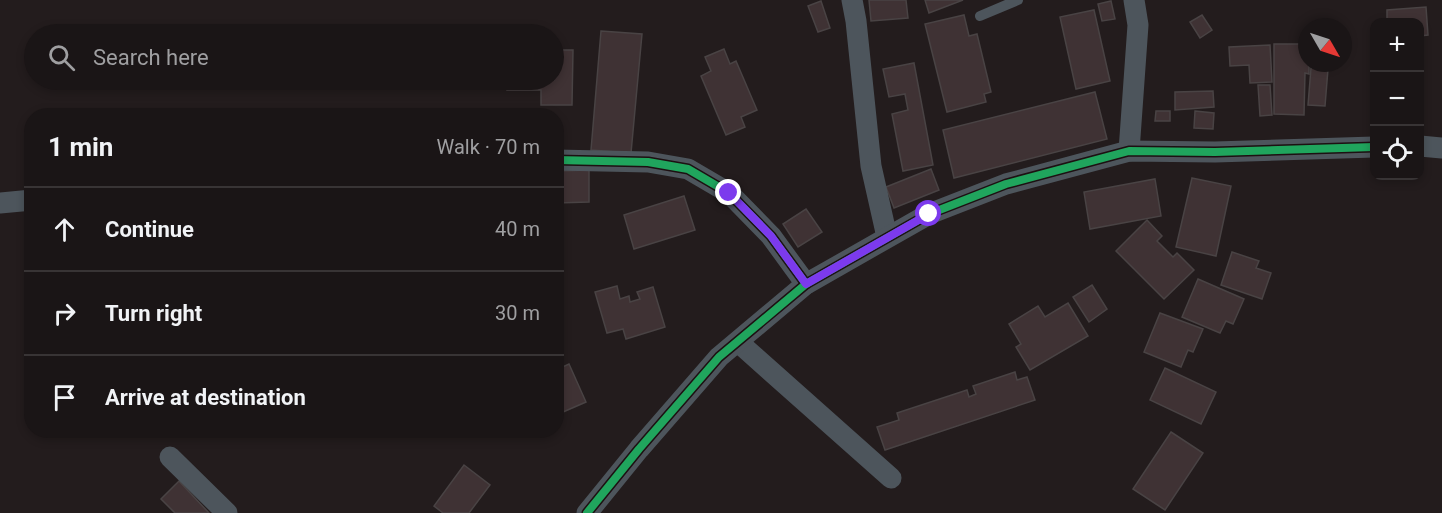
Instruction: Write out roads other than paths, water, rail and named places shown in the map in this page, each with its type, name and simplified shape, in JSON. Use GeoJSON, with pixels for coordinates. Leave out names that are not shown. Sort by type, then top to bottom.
{"type":"FeatureCollection","features":[{"type":"Feature","properties":{"kind":"street"},"geometry":{"type":"LineString","coordinates":[[852,0],[871,166],[887,237]]}},
{"type":"Feature","properties":{"kind":"street"},"geometry":{"type":"LineString","coordinates":[[1129,151],[1138,25],[1134,0]]}},
{"type":"Feature","properties":{"kind":"street"},"geometry":{"type":"LineString","coordinates":[[1424,146],[1442,148]]}},
{"type":"Feature","properties":{"kind":"street"},"geometry":{"type":"LineString","coordinates":[[587,513],[719,357],[806,284],[929,214],[1006,184],[1129,151],[1215,152],[1370,147]]}},
{"type":"Feature","properties":{"kind":"street"},"geometry":{"type":"LineString","coordinates":[[564,160],[648,162],[688,169],[729,193],[771,236],[806,284]]}},
{"type":"Feature","properties":{"kind":"street"},"geometry":{"type":"LineString","coordinates":[[0,203],[24,201]]}},
{"type":"Feature","properties":{"kind":"street"},"geometry":{"type":"LineString","coordinates":[[738,342],[891,478]]}},
{"type":"Feature","properties":{"kind":"street"},"geometry":{"type":"LineString","coordinates":[[170,457],[227,513]]}},
{"type":"Feature","properties":{"kind":"lane"},"geometry":{"type":"LineString","coordinates":[[980,16],[1018,0]]}}]}
